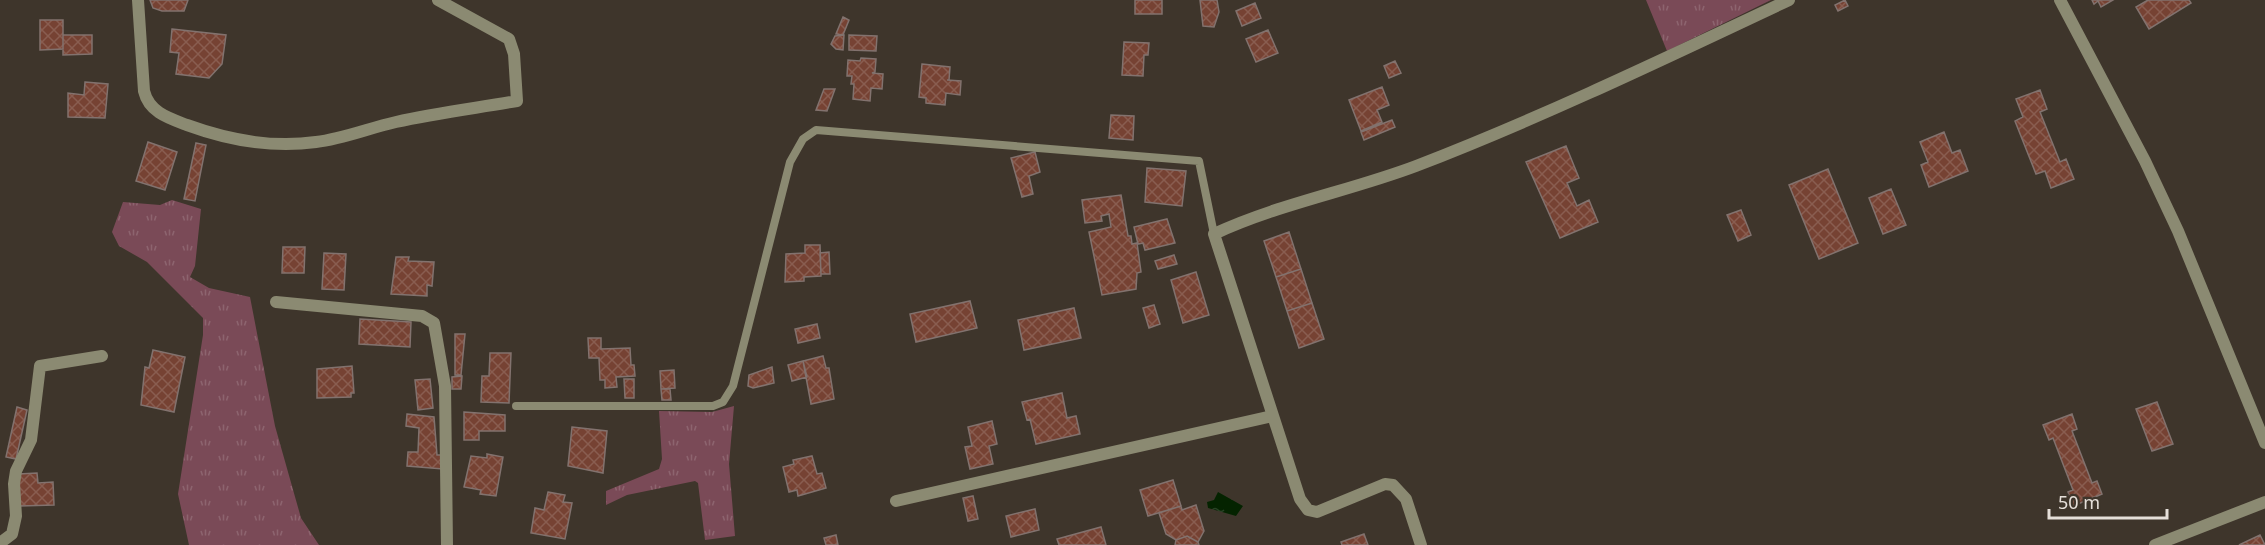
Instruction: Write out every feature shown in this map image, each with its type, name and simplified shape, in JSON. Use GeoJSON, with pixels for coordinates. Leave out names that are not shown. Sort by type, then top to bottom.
{"type":"FeatureCollection","features":[{"type":"Feature","properties":{"kind":"street"},"geometry":{"type":"LineString","coordinates":[[138,0],[144,91],[146,102],[153,110],[195,128],[270,145],[319,142],[396,122],[517,101],[514,54],[509,39],[438,0]]}},
{"type":"Feature","properties":{"kind":"street"},"geometry":{"type":"LineString","coordinates":[[1421,545],[1406,499],[1393,485],[1385,484],[1328,510],[1317,512],[1308,510],[1300,499],[1214,234],[1245,220],[1338,192],[1492,136],[1789,0]]}},
{"type":"Feature","properties":{"kind":"street"},"geometry":{"type":"LineString","coordinates":[[2060,0],[2145,161],[2178,231],[2265,443]]}},
{"type":"Feature","properties":{"kind":"street"},"geometry":{"type":"LineString","coordinates":[[276,302],[422,316],[434,323],[445,386],[447,545]]}},
{"type":"Feature","properties":{"kind":"street"},"geometry":{"type":"LineString","coordinates":[[0,543],[12,534],[15,516],[16,471],[31,440],[40,366],[102,356]]}},
{"type":"Feature","properties":{"kind":"street"},"geometry":{"type":"LineString","coordinates":[[896,501],[1272,416]]}},
{"type":"Feature","properties":{"kind":"street"},"geometry":{"type":"LineString","coordinates":[[2155,545],[2265,502]]}},
{"type":"Feature","properties":{"kind":"lane"},"geometry":{"type":"LineString","coordinates":[[516,406],[713,405],[723,402],[733,386],[790,162],[803,139],[816,130],[1199,161],[1214,234]]}},
{"type":"Feature","properties":{"kind":"green space"},"geometry":{"type":"Polygon","coordinates":[[[1646,0],[1771,0],[1667,51],[1646,0]]]}},
{"type":"Feature","properties":{"kind":"green space"},"geometry":{"type":"Polygon","coordinates":[[[172,200],[201,209],[195,266],[190,277],[209,288],[250,297],[275,426],[301,518],[319,545],[189,545],[178,494],[203,335],[203,318],[147,262],[119,246],[112,232],[123,202],[160,205],[172,200]]]}},
{"type":"Feature","properties":{"kind":"green space"},"geometry":{"type":"Polygon","coordinates":[[[734,406],[729,464],[735,536],[705,540],[698,483],[695,481],[627,495],[606,505],[606,491],[659,469],[662,459],[659,411],[712,412],[734,406]]]}},
{"type":"Feature","properties":{"kind":"water"},"geometry":{"type":"Polygon","coordinates":[[[1218,492],[1243,506],[1236,516],[1208,508],[1207,502],[1214,500],[1218,492]]]}},
{"type":"Feature","properties":{"kind":"building"},"geometry":{"type":"Polygon","coordinates":[[[150,0],[188,0],[184,11],[162,11],[153,8],[150,0]]]}},
{"type":"Feature","properties":{"kind":"building"},"geometry":{"type":"Polygon","coordinates":[[[1135,0],[1162,0],[1162,14],[1135,14],[1135,0]]]}},
{"type":"Feature","properties":{"kind":"building"},"geometry":{"type":"Polygon","coordinates":[[[1200,0],[1217,0],[1219,12],[1214,27],[1203,26],[1200,0]]]}},
{"type":"Feature","properties":{"kind":"building"},"geometry":{"type":"Polygon","coordinates":[[[1845,0],[1848,6],[1838,11],[1835,5],[1845,0]]]}},
{"type":"Feature","properties":{"kind":"building"},"geometry":{"type":"Polygon","coordinates":[[[2092,0],[2113,0],[2101,7],[2098,1],[2094,4],[2092,0]]]}},
{"type":"Feature","properties":{"kind":"building"},"geometry":{"type":"Polygon","coordinates":[[[2148,0],[2189,0],[2191,3],[2149,29],[2136,7],[2148,0]]]}},
{"type":"Feature","properties":{"kind":"building"},"geometry":{"type":"Polygon","coordinates":[[[1255,3],[1261,18],[1242,26],[1236,11],[1255,3]]]}},
{"type":"Feature","properties":{"kind":"building"},"geometry":{"type":"Polygon","coordinates":[[[843,17],[849,20],[843,35],[836,34],[843,17]]]}},
{"type":"Feature","properties":{"kind":"building"},"geometry":{"type":"Polygon","coordinates":[[[40,20],[63,20],[63,49],[40,50],[40,20]]]}},
{"type":"Feature","properties":{"kind":"building"},"geometry":{"type":"Polygon","coordinates":[[[172,29],[226,35],[222,64],[209,78],[176,74],[179,53],[170,52],[172,29]]]}},
{"type":"Feature","properties":{"kind":"building"},"geometry":{"type":"Polygon","coordinates":[[[1268,30],[1278,53],[1256,62],[1246,39],[1268,30]]]}},
{"type":"Feature","properties":{"kind":"building"},"geometry":{"type":"Polygon","coordinates":[[[63,35],[92,35],[92,54],[63,55],[63,35]]]}},
{"type":"Feature","properties":{"kind":"building"},"geometry":{"type":"Polygon","coordinates":[[[844,35],[843,50],[836,49],[831,44],[835,36],[844,35]]]}},
{"type":"Feature","properties":{"kind":"building"},"geometry":{"type":"Polygon","coordinates":[[[849,35],[877,36],[876,51],[849,50],[849,35]]]}},
{"type":"Feature","properties":{"kind":"building"},"geometry":{"type":"Polygon","coordinates":[[[1124,42],[1149,43],[1148,55],[1144,55],[1143,76],[1122,75],[1124,42]]]}},
{"type":"Feature","properties":{"kind":"building"},"geometry":{"type":"Polygon","coordinates":[[[861,58],[876,59],[875,72],[872,73],[883,74],[882,89],[871,88],[870,101],[853,99],[852,76],[847,76],[848,60],[860,61],[861,58]]]}},
{"type":"Feature","properties":{"kind":"building"},"geometry":{"type":"Polygon","coordinates":[[[1395,61],[1401,73],[1389,78],[1384,66],[1395,61]]]}},
{"type":"Feature","properties":{"kind":"building"},"geometry":{"type":"Polygon","coordinates":[[[922,64],[950,67],[949,80],[947,80],[961,81],[960,95],[946,93],[945,105],[926,103],[926,98],[919,97],[922,64]]]}},
{"type":"Feature","properties":{"kind":"building"},"geometry":{"type":"Polygon","coordinates":[[[85,82],[108,84],[105,118],[68,117],[68,93],[84,95],[85,82]]]}},
{"type":"Feature","properties":{"kind":"building"},"geometry":{"type":"Polygon","coordinates":[[[1382,87],[1389,105],[1377,110],[1382,122],[1361,131],[1349,100],[1382,87]]]}},
{"type":"Feature","properties":{"kind":"building"},"geometry":{"type":"Polygon","coordinates":[[[824,89],[835,89],[827,111],[816,110],[824,89]]]}},
{"type":"Feature","properties":{"kind":"building"},"geometry":{"type":"Polygon","coordinates":[[[2040,90],[2047,109],[2040,112],[2060,162],[2066,159],[2074,179],[2051,188],[2045,171],[2036,174],[2015,121],[2023,117],[2016,99],[2040,90]]]}},
{"type":"Feature","properties":{"kind":"building"},"geometry":{"type":"Polygon","coordinates":[[[1111,115],[1134,116],[1133,140],[1109,138],[1111,115]]]}},
{"type":"Feature","properties":{"kind":"building"},"geometry":{"type":"Polygon","coordinates":[[[1392,120],[1395,127],[1364,140],[1361,132],[1392,120]]]}},
{"type":"Feature","properties":{"kind":"building"},"geometry":{"type":"Polygon","coordinates":[[[1944,132],[1952,153],[1960,150],[1968,171],[1929,187],[1921,165],[1928,162],[1920,142],[1944,132]]]}},
{"type":"Feature","properties":{"kind":"building"},"geometry":{"type":"Polygon","coordinates":[[[148,142],[177,152],[165,190],[136,181],[148,142]]]}},
{"type":"Feature","properties":{"kind":"building"},"geometry":{"type":"Polygon","coordinates":[[[196,143],[206,145],[195,201],[184,199],[196,143]]]}},
{"type":"Feature","properties":{"kind":"building"},"geometry":{"type":"Polygon","coordinates":[[[1566,146],[1579,178],[1567,183],[1577,206],[1589,200],[1598,222],[1560,238],[1526,162],[1566,146]]]}},
{"type":"Feature","properties":{"kind":"building"},"geometry":{"type":"Polygon","coordinates":[[[1035,152],[1040,172],[1029,176],[1033,194],[1022,197],[1011,158],[1035,152]]]}},
{"type":"Feature","properties":{"kind":"building"},"geometry":{"type":"Polygon","coordinates":[[[1147,168],[1186,171],[1182,206],[1145,202],[1147,168]]]}},
{"type":"Feature","properties":{"kind":"building"},"geometry":{"type":"Polygon","coordinates":[[[1828,169],[1858,243],[1819,259],[1789,185],[1828,169]]]}},
{"type":"Feature","properties":{"kind":"building"},"geometry":{"type":"Polygon","coordinates":[[[1891,189],[1906,225],[1883,234],[1869,198],[1891,189]]]}},
{"type":"Feature","properties":{"kind":"building"},"geometry":{"type":"Polygon","coordinates":[[[1121,195],[1128,236],[1131,236],[1132,244],[1137,243],[1141,272],[1137,273],[1136,289],[1102,295],[1089,232],[1111,227],[1109,214],[1101,216],[1102,221],[1085,223],[1082,200],[1121,195]]]}},
{"type":"Feature","properties":{"kind":"building"},"geometry":{"type":"Polygon","coordinates":[[[1741,210],[1751,235],[1738,241],[1727,215],[1741,210]]]}},
{"type":"Feature","properties":{"kind":"building"},"geometry":{"type":"Polygon","coordinates":[[[1167,219],[1175,243],[1145,250],[1143,243],[1138,244],[1134,227],[1167,219]]]}},
{"type":"Feature","properties":{"kind":"building"},"geometry":{"type":"Polygon","coordinates":[[[1289,232],[1301,269],[1276,277],[1264,241],[1289,232]]]}},
{"type":"Feature","properties":{"kind":"building"},"geometry":{"type":"Polygon","coordinates":[[[805,245],[820,245],[821,276],[804,277],[804,281],[785,282],[786,254],[805,253],[805,245]]]}},
{"type":"Feature","properties":{"kind":"building"},"geometry":{"type":"Polygon","coordinates":[[[283,247],[305,247],[304,273],[282,273],[283,247]]]}},
{"type":"Feature","properties":{"kind":"building"},"geometry":{"type":"Polygon","coordinates":[[[829,252],[830,274],[821,274],[820,253],[829,252]]]}},
{"type":"Feature","properties":{"kind":"building"},"geometry":{"type":"Polygon","coordinates":[[[324,253],[346,254],[344,290],[322,289],[324,253]]]}},
{"type":"Feature","properties":{"kind":"building"},"geometry":{"type":"Polygon","coordinates":[[[1174,255],[1177,264],[1158,269],[1155,261],[1174,255]]]}},
{"type":"Feature","properties":{"kind":"building"},"geometry":{"type":"Polygon","coordinates":[[[396,257],[409,257],[408,261],[434,262],[432,286],[427,285],[427,296],[391,294],[396,257]]]}},
{"type":"Feature","properties":{"kind":"building"},"geometry":{"type":"Polygon","coordinates":[[[1301,269],[1312,303],[1287,311],[1276,277],[1301,269]]]}},
{"type":"Feature","properties":{"kind":"building"},"geometry":{"type":"Polygon","coordinates":[[[1196,272],[1209,315],[1183,323],[1171,280],[1196,272]]]}},
{"type":"Feature","properties":{"kind":"building"},"geometry":{"type":"Polygon","coordinates":[[[970,301],[977,328],[916,342],[910,314],[970,301]]]}},
{"type":"Feature","properties":{"kind":"building"},"geometry":{"type":"Polygon","coordinates":[[[1312,303],[1324,339],[1299,348],[1287,311],[1312,303]]]}},
{"type":"Feature","properties":{"kind":"building"},"geometry":{"type":"Polygon","coordinates":[[[1154,305],[1160,324],[1149,328],[1143,308],[1154,305]]]}},
{"type":"Feature","properties":{"kind":"building"},"geometry":{"type":"Polygon","coordinates":[[[1074,308],[1081,338],[1024,350],[1018,320],[1074,308]]]}},
{"type":"Feature","properties":{"kind":"building"},"geometry":{"type":"Polygon","coordinates":[[[360,319],[411,322],[410,347],[359,344],[360,319]]]}},
{"type":"Feature","properties":{"kind":"building"},"geometry":{"type":"Polygon","coordinates":[[[817,324],[820,338],[798,343],[795,329],[817,324]]]}},
{"type":"Feature","properties":{"kind":"building"},"geometry":{"type":"Polygon","coordinates":[[[455,334],[465,334],[461,375],[455,375],[455,334]]]}},
{"type":"Feature","properties":{"kind":"building"},"geometry":{"type":"Polygon","coordinates":[[[588,338],[601,338],[601,349],[630,348],[631,365],[634,365],[635,376],[616,377],[617,387],[605,388],[605,380],[600,380],[599,358],[589,358],[588,338]]]}},
{"type":"Feature","properties":{"kind":"building"},"geometry":{"type":"Polygon","coordinates":[[[153,350],[185,357],[174,412],[141,405],[145,367],[149,368],[153,350]]]}},
{"type":"Feature","properties":{"kind":"building"},"geometry":{"type":"Polygon","coordinates":[[[490,353],[511,353],[509,403],[481,402],[482,376],[489,376],[490,353]]]}},
{"type":"Feature","properties":{"kind":"building"},"geometry":{"type":"Polygon","coordinates":[[[823,356],[826,368],[829,368],[834,399],[811,404],[803,361],[823,356]]]}},
{"type":"Feature","properties":{"kind":"building"},"geometry":{"type":"Polygon","coordinates":[[[803,361],[807,377],[792,381],[788,365],[803,361]]]}},
{"type":"Feature","properties":{"kind":"building"},"geometry":{"type":"Polygon","coordinates":[[[352,366],[354,393],[351,393],[351,397],[317,398],[317,369],[352,366]]]}},
{"type":"Feature","properties":{"kind":"building"},"geometry":{"type":"Polygon","coordinates":[[[772,367],[774,383],[753,388],[748,386],[749,375],[772,367]]]}},
{"type":"Feature","properties":{"kind":"building"},"geometry":{"type":"Polygon","coordinates":[[[674,370],[675,388],[661,389],[660,371],[674,370]]]}},
{"type":"Feature","properties":{"kind":"building"},"geometry":{"type":"Polygon","coordinates":[[[462,376],[461,389],[452,389],[452,377],[462,376]]]}},
{"type":"Feature","properties":{"kind":"building"},"geometry":{"type":"Polygon","coordinates":[[[430,379],[433,408],[418,410],[415,380],[430,379]]]}},
{"type":"Feature","properties":{"kind":"building"},"geometry":{"type":"Polygon","coordinates":[[[624,379],[634,379],[634,398],[625,398],[624,379]]]}},
{"type":"Feature","properties":{"kind":"building"},"geometry":{"type":"Polygon","coordinates":[[[661,389],[670,389],[671,400],[662,400],[661,389]]]}},
{"type":"Feature","properties":{"kind":"building"},"geometry":{"type":"Polygon","coordinates":[[[1062,393],[1067,418],[1076,416],[1080,434],[1036,444],[1030,419],[1027,420],[1022,402],[1062,393]]]}},
{"type":"Feature","properties":{"kind":"building"},"geometry":{"type":"Polygon","coordinates":[[[2157,402],[2173,444],[2152,451],[2136,409],[2157,402]]]}},
{"type":"Feature","properties":{"kind":"building"},"geometry":{"type":"Polygon","coordinates":[[[17,407],[27,410],[16,459],[6,457],[17,407]]]}},
{"type":"Feature","properties":{"kind":"building"},"geometry":{"type":"Polygon","coordinates":[[[464,412],[505,415],[505,431],[479,431],[479,440],[464,440],[464,412]]]}},
{"type":"Feature","properties":{"kind":"building"},"geometry":{"type":"Polygon","coordinates":[[[407,414],[434,417],[437,455],[444,455],[443,469],[407,466],[408,452],[418,452],[419,428],[406,426],[407,414]]]}},
{"type":"Feature","properties":{"kind":"building"},"geometry":{"type":"Polygon","coordinates":[[[2072,414],[2077,429],[2072,431],[2092,483],[2097,481],[2102,494],[2073,506],[2068,492],[2073,490],[2053,438],[2049,440],[2043,425],[2072,414]]]}},
{"type":"Feature","properties":{"kind":"building"},"geometry":{"type":"Polygon","coordinates":[[[992,421],[997,444],[989,446],[993,464],[970,469],[965,447],[972,446],[968,427],[992,421]]]}},
{"type":"Feature","properties":{"kind":"building"},"geometry":{"type":"Polygon","coordinates":[[[572,427],[607,431],[603,473],[568,466],[572,427]]]}},
{"type":"Feature","properties":{"kind":"building"},"geometry":{"type":"Polygon","coordinates":[[[487,454],[503,457],[496,496],[480,494],[481,490],[464,487],[471,456],[487,458],[487,454]]]}},
{"type":"Feature","properties":{"kind":"building"},"geometry":{"type":"Polygon","coordinates":[[[812,456],[817,474],[822,473],[826,488],[798,496],[797,490],[789,492],[783,467],[794,464],[793,460],[812,456]]]}},
{"type":"Feature","properties":{"kind":"building"},"geometry":{"type":"Polygon","coordinates":[[[37,473],[38,483],[53,482],[54,505],[20,506],[19,474],[37,473]]]}},
{"type":"Feature","properties":{"kind":"building"},"geometry":{"type":"Polygon","coordinates":[[[1173,480],[1181,506],[1148,516],[1140,490],[1173,480]]]}},
{"type":"Feature","properties":{"kind":"building"},"geometry":{"type":"Polygon","coordinates":[[[548,492],[565,495],[563,502],[572,503],[565,539],[531,533],[535,508],[544,510],[548,492]]]}},
{"type":"Feature","properties":{"kind":"building"},"geometry":{"type":"Polygon","coordinates":[[[973,496],[978,519],[968,521],[963,498],[973,496]]]}},
{"type":"Feature","properties":{"kind":"building"},"geometry":{"type":"Polygon","coordinates":[[[1196,505],[1204,531],[1198,542],[1187,536],[1176,540],[1166,534],[1159,513],[1181,506],[1182,510],[1196,505]]]}},
{"type":"Feature","properties":{"kind":"building"},"geometry":{"type":"Polygon","coordinates":[[[1035,509],[1039,530],[1011,537],[1006,516],[1035,509]]]}},
{"type":"Feature","properties":{"kind":"building"},"geometry":{"type":"Polygon","coordinates":[[[1101,527],[1106,545],[1059,545],[1057,539],[1101,527]]]}},
{"type":"Feature","properties":{"kind":"building"},"geometry":{"type":"Polygon","coordinates":[[[1364,534],[1368,545],[1342,545],[1341,542],[1364,534]]]}},
{"type":"Feature","properties":{"kind":"building"},"geometry":{"type":"Polygon","coordinates":[[[836,535],[838,545],[826,545],[824,538],[836,535]]]}},
{"type":"Feature","properties":{"kind":"building"},"geometry":{"type":"Polygon","coordinates":[[[2260,535],[2265,545],[2239,545],[2260,535]]]}},
{"type":"Feature","properties":{"kind":"building"},"geometry":{"type":"Polygon","coordinates":[[[1187,536],[1199,545],[1175,545],[1176,540],[1187,536]]]}}]}
